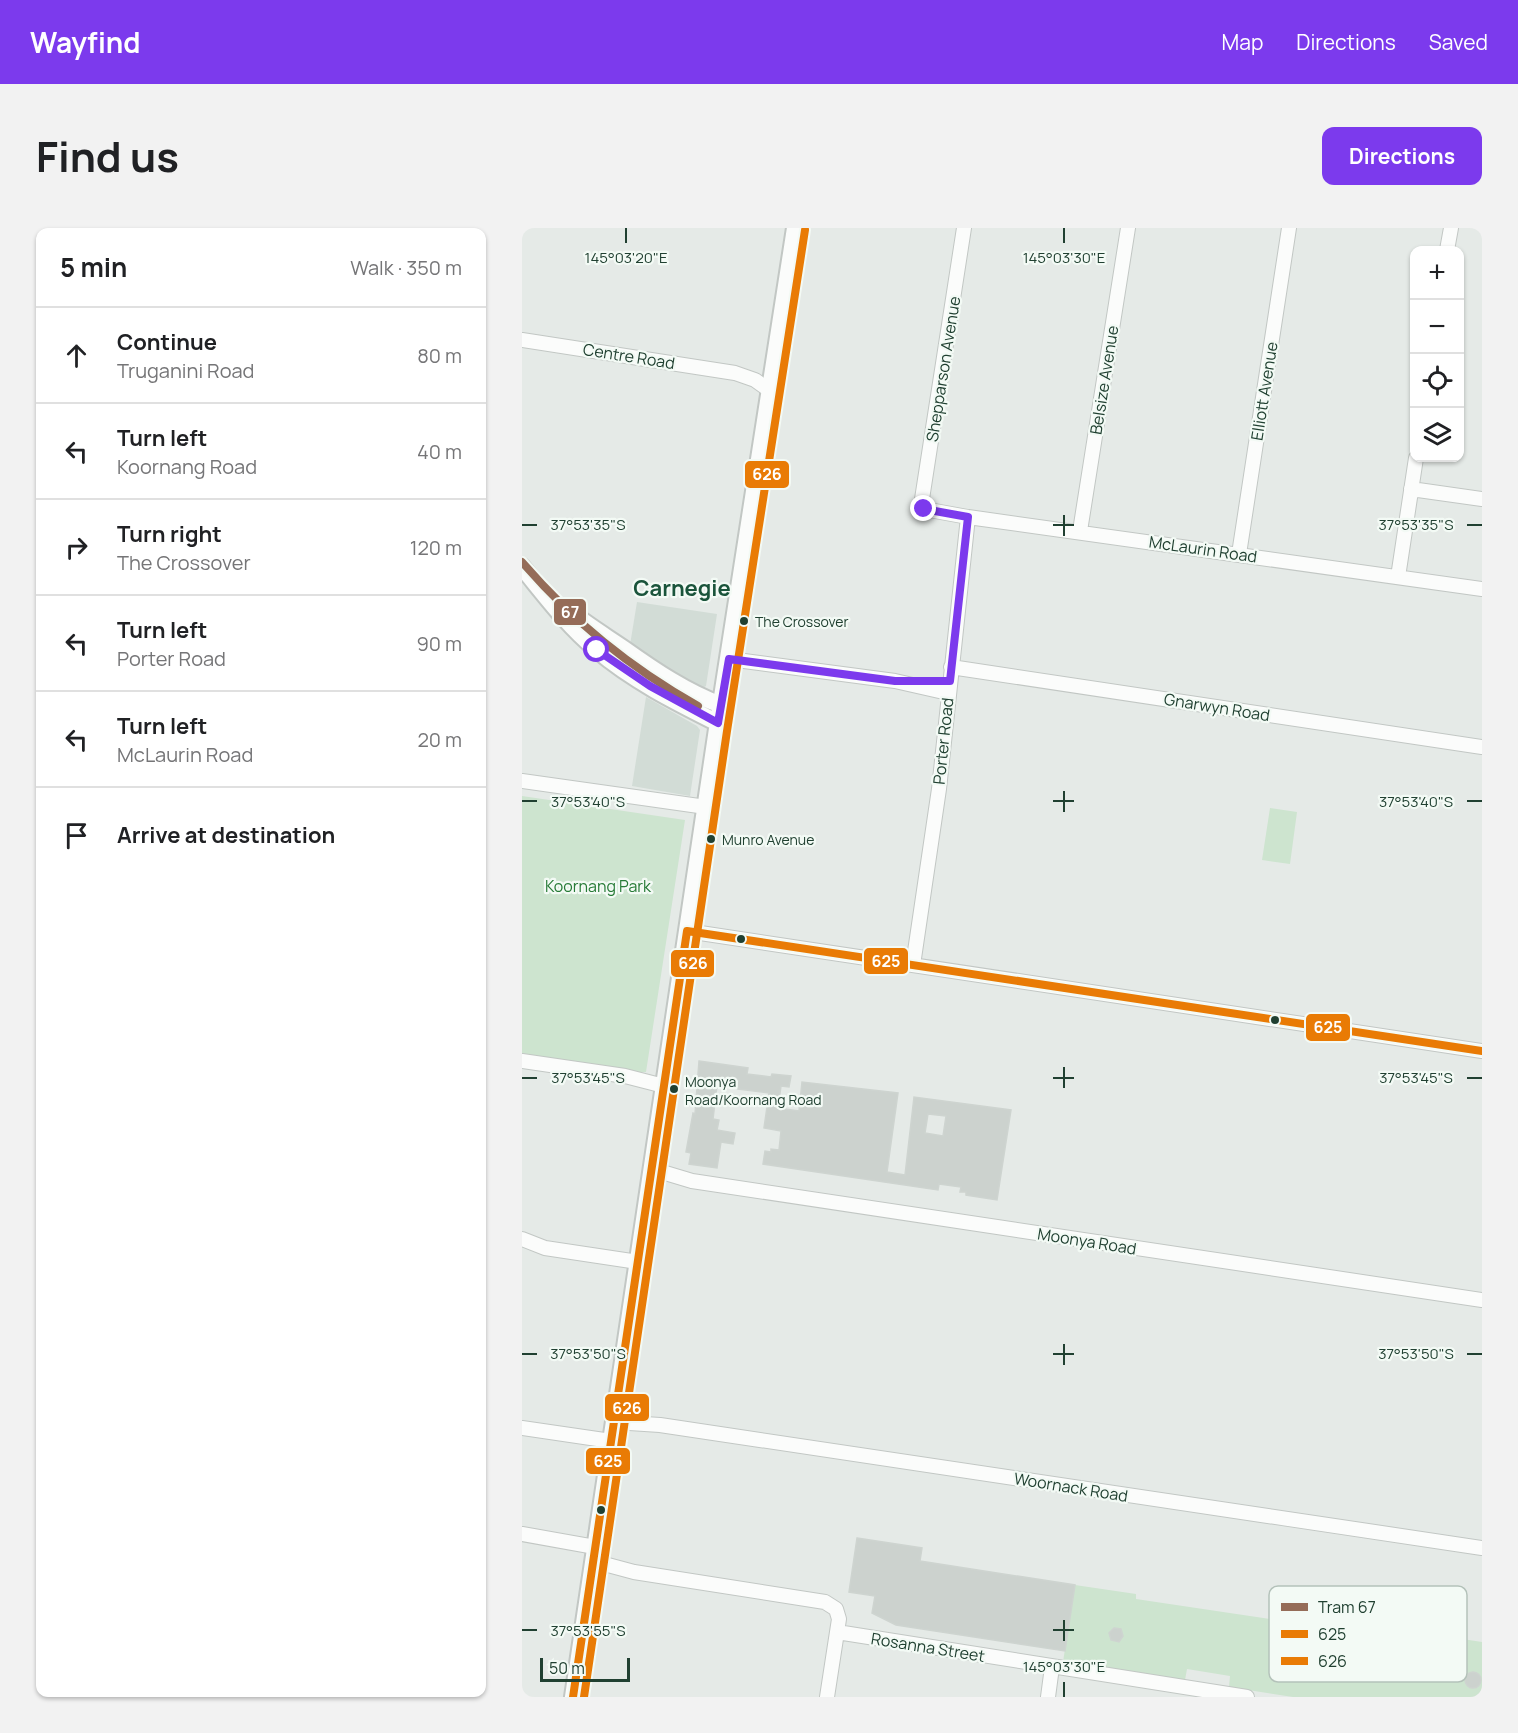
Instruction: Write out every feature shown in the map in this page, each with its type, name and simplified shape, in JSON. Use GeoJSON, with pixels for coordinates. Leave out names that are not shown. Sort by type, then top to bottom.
{"type":"FeatureCollection","features":[{"type":"Feature","properties":{"kind":"street"},"geometry":{"type":"LineString","coordinates":[[573,1697],[718,723],[795,228]]}},
{"type":"Feature","properties":{"kind":"street","name":"Shepparson Avenue"},"geometry":{"type":"LineString","coordinates":[[924,509],[922,499],[964,228]]}},
{"type":"Feature","properties":{"kind":"street","name":"Belsize Avenue"},"geometry":{"type":"LineString","coordinates":[[1080,531],[1128,228]]}},
{"type":"Feature","properties":{"kind":"street","name":"Elliott Avenue"},"geometry":{"type":"LineString","coordinates":[[1239,554],[1289,228]]}},
{"type":"Feature","properties":{"kind":"street"},"geometry":{"type":"LineString","coordinates":[[1449,246],[1451,228]]}},
{"type":"Feature","properties":{"kind":"street","name":"Centre Road"},"geometry":{"type":"LineString","coordinates":[[522,340],[735,373],[755,380],[770,390]]}},
{"type":"Feature","properties":{"kind":"street","name":"Centre Road"},"geometry":{"type":"LineString","coordinates":[[735,373],[756,372],[773,367]]}},
{"type":"Feature","properties":{"kind":"street"},"geometry":{"type":"LineString","coordinates":[[1398,577],[1415,462]]}},
{"type":"Feature","properties":{"kind":"street"},"geometry":{"type":"LineString","coordinates":[[1411,489],[1482,499]]}},
{"type":"Feature","properties":{"kind":"street","name":"McLaurin Road"},"geometry":{"type":"LineString","coordinates":[[924,509],[1482,589]]}},
{"type":"Feature","properties":{"kind":"street","name":"Porter Road"},"geometry":{"type":"LineString","coordinates":[[913,965],[939,789],[968,517]]}},
{"type":"Feature","properties":{"kind":"street"},"geometry":{"type":"LineString","coordinates":[[522,567],[573,629],[597,650],[650,686],[718,723]]}},
{"type":"Feature","properties":{"kind":"street"},"geometry":{"type":"LineString","coordinates":[[536,583],[581,620],[656,671],[699,696],[721,705]]}},
{"type":"Feature","properties":{"kind":"street"},"geometry":{"type":"LineString","coordinates":[[729,659],[895,681],[950,680]]}},
{"type":"Feature","properties":{"kind":"street","name":"Gnarwyn Road"},"geometry":{"type":"LineString","coordinates":[[950,680],[1482,747]]}},
{"type":"Feature","properties":{"kind":"street"},"geometry":{"type":"LineString","coordinates":[[522,781],[706,807]]}},
{"type":"Feature","properties":{"kind":"street"},"geometry":{"type":"LineString","coordinates":[[687,931],[1482,1051]]}},
{"type":"Feature","properties":{"kind":"street"},"geometry":{"type":"LineString","coordinates":[[522,1061],[665,1080]]}},
{"type":"Feature","properties":{"kind":"street","name":"Moonya Road"},"geometry":{"type":"LineString","coordinates":[[651,1175],[1482,1300]]}},
{"type":"Feature","properties":{"kind":"street"},"geometry":{"type":"LineString","coordinates":[[522,1239],[545,1248],[638,1262]]}},
{"type":"Feature","properties":{"kind":"street","name":"Woornack Road"},"geometry":{"type":"LineString","coordinates":[[615,1418],[646,1419],[660,1425],[1482,1548]]}},
{"type":"Feature","properties":{"kind":"street"},"geometry":{"type":"LineString","coordinates":[[522,1428],[611,1441]]}},
{"type":"Feature","properties":{"kind":"street"},"geometry":{"type":"LineString","coordinates":[[522,1534],[542,1536],[594,1554],[608,1572],[634,1572],[825,1602],[835,1607],[837,1632],[827,1697]]}},
{"type":"Feature","properties":{"kind":"street","name":"Rosanna Street"},"geometry":{"type":"LineString","coordinates":[[837,1632],[1248,1697]]}},
{"type":"Feature","properties":{"kind":"street"},"geometry":{"type":"LineString","coordinates":[[1048,1697],[1052,1667]]}},
{"type":"Feature","properties":{"kind":"shaded area"},"geometry":{"type":"Polygon","coordinates":[[[637,602],[717,614],[706,686],[701,689],[630,645],[637,602]]]}},
{"type":"Feature","properties":{"kind":"shaded area"},"geometry":{"type":"Polygon","coordinates":[[[646,697],[697,726],[700,730],[690,796],[632,786],[646,697]]]}},
{"type":"Feature","properties":{"kind":"green space","name":"Koornang Park"},"geometry":{"type":"Polygon","coordinates":[[[522,796],[685,820],[646,1072],[522,1055],[522,796]]]}},
{"type":"Feature","properties":{"kind":"green space"},"geometry":{"type":"Polygon","coordinates":[[[1270,808],[1297,812],[1290,864],[1262,860],[1270,808]]]}},
{"type":"Feature","properties":{"kind":"green space"},"geometry":{"type":"Polygon","coordinates":[[[1075,1585],[1136,1594],[1136,1599],[1269,1619],[1269,1682],[1467,1682],[1467,1640],[1482,1642],[1482,1697],[1293,1697],[1229,1687],[1230,1676],[1187,1669],[1185,1680],[1063,1662],[1075,1585]]]}},
{"type":"Feature","properties":{"kind":"building"},"geometry":{"type":"Polygon","coordinates":[[[699,1061],[748,1068],[747,1074],[771,1077],[772,1074],[791,1076],[789,1087],[781,1086],[778,1108],[799,1111],[802,1082],[898,1093],[887,1172],[905,1175],[914,1097],[1011,1110],[997,1200],[966,1195],[966,1192],[960,1192],[961,1187],[939,1184],[938,1190],[763,1164],[765,1151],[779,1150],[781,1131],[764,1128],[769,1093],[738,1089],[739,1080],[718,1077],[713,1119],[719,1120],[717,1130],[735,1133],[733,1144],[721,1142],[717,1168],[689,1164],[691,1153],[686,1152],[693,1113],[695,1114],[699,1061]],[[928,1114],[925,1133],[943,1136],[946,1116],[928,1114]]]}},
{"type":"Feature","properties":{"kind":"building"},"geometry":{"type":"Polygon","coordinates":[[[857,1538],[922,1548],[920,1561],[1075,1585],[1065,1651],[896,1625],[872,1613],[875,1596],[849,1592],[857,1538]]]}},
{"type":"Feature","properties":{"kind":"building"},"geometry":{"type":"Polygon","coordinates":[[[1114,1628],[1121,1629],[1123,1636],[1119,1642],[1111,1640],[1109,1633],[1114,1628]]]}},
{"type":"Feature","properties":{"kind":"building"},"geometry":{"type":"Polygon","coordinates":[[[1473,1672],[1479,1674],[1479,1686],[1473,1688],[1467,1686],[1467,1674],[1473,1672]]]}},
{"type":"Feature","properties":{"kind":"tram line","name":"67"},"geometry":{"type":"LineString","coordinates":[[522,562],[582,624],[626,659],[698,706]]}},
{"type":"Feature","properties":{"kind":"transit line","name":"626"},"geometry":{"type":"LineString","coordinates":[[584,1697],[727,731],[805,230]]}},
{"type":"Feature","properties":{"kind":"transit line","name":"625"},"geometry":{"type":"LineString","coordinates":[[687,931],[1482,1051]]}},
{"type":"Feature","properties":{"kind":"transit line","name":"625"},"geometry":{"type":"LineString","coordinates":[[573,1697],[687,931]]}},
{"type":"Feature","properties":{"kind":"place","name":"The Crossover"},"geometry":{"type":"Point","coordinates":[744,621]}},
{"type":"Feature","properties":{"kind":"place","name":"Munro Avenue"},"geometry":{"type":"Point","coordinates":[711,839]}},
{"type":"Feature","properties":{"kind":"place","name":"Moonya Road/Koornang Road"},"geometry":{"type":"Point","coordinates":[674,1089]}},
{"type":"Feature","properties":{"kind":"district","name":"Carnegie"},"geometry":{"type":"Point","coordinates":[682,588]}},
{"type":"Feature","properties":{"kind":"route"},"geometry":{"type":"LineString","coordinates":[[597,650],[650,686],[718,723],[729,659],[895,681],[950,681],[968,517],[924,509]]}}]}
